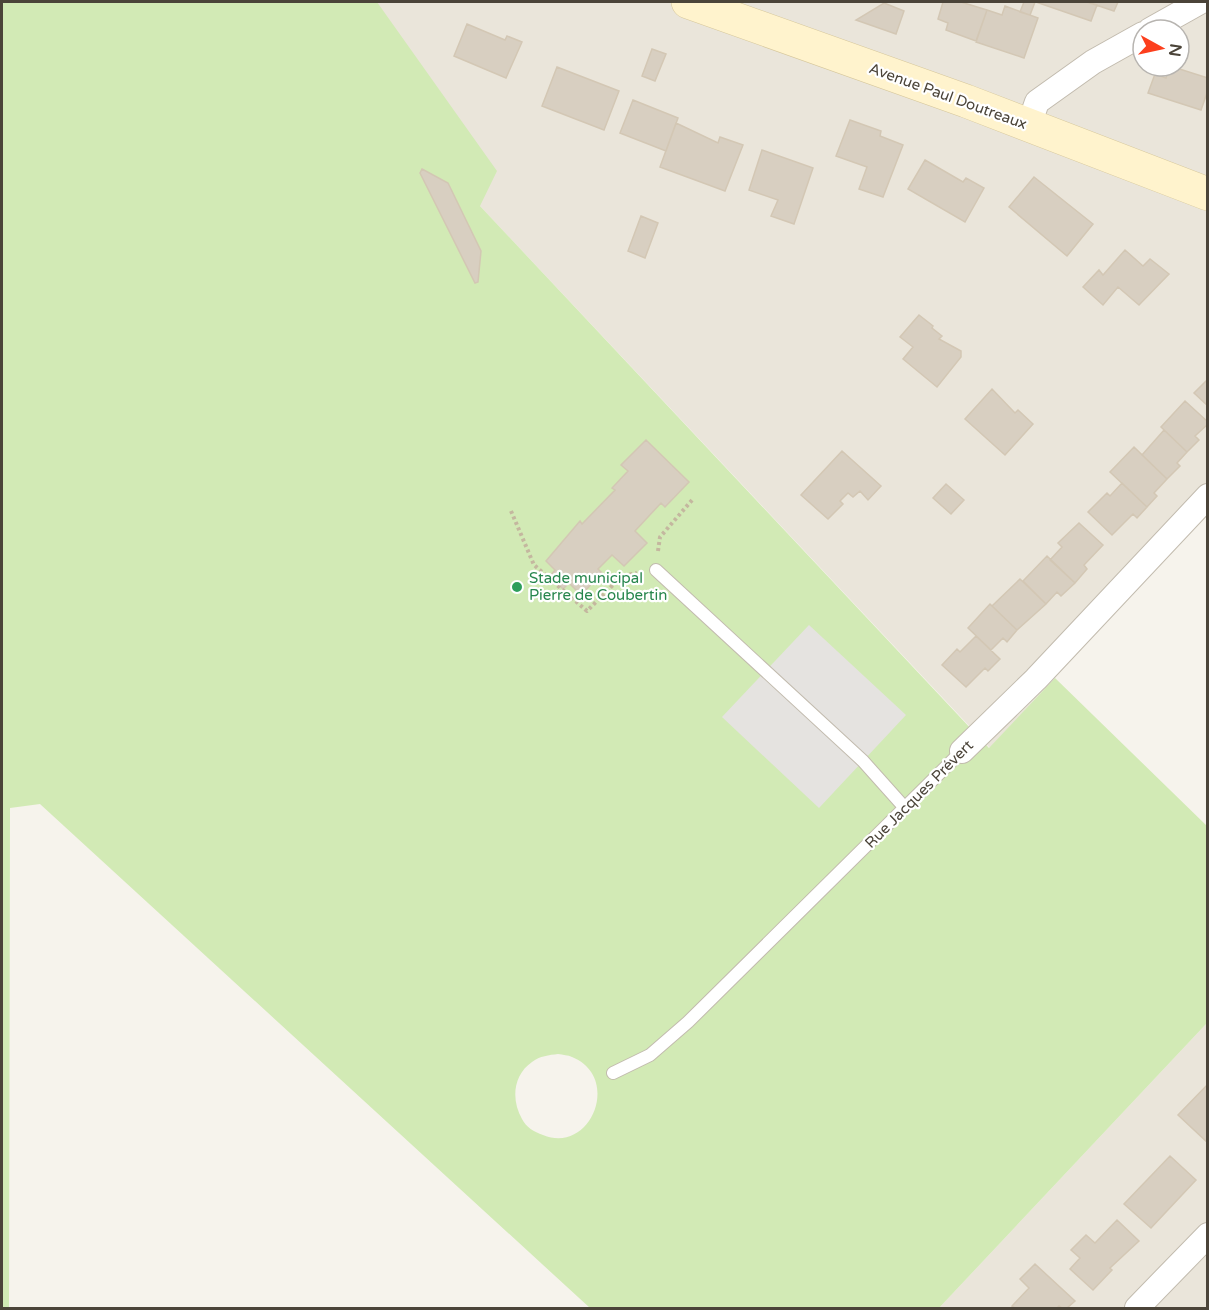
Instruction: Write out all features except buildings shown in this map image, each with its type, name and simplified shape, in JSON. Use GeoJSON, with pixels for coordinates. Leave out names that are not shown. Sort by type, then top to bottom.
{"type":"FeatureCollection","features":[{"type":"Feature","properties":{"kind":"street","name":"Avenue Paul Doutreaux"},"geometry":{"type":"LineString","coordinates":[[688,2],[955,97],[1208,194]]}},
{"type":"Feature","properties":{"kind":"street"},"geometry":{"type":"LineString","coordinates":[[1171,18],[1200,2]]}},
{"type":"Feature","properties":{"kind":"street"},"geometry":{"type":"LineString","coordinates":[[1029,125],[1037,102],[1093,62],[1131,41]]}},
{"type":"Feature","properties":{"kind":"street","name":"Rue Jacques Prévert"},"geometry":{"type":"LineString","coordinates":[[962,751],[1036,679],[1208,496]]}},
{"type":"Feature","properties":{"kind":"street"},"geometry":{"type":"LineString","coordinates":[[1137,1308],[1206,1240]]}},
{"type":"Feature","properties":{"kind":"lane"},"geometry":{"type":"LineString","coordinates":[[656,570],[863,761],[905,808]]}},
{"type":"Feature","properties":{"kind":"lane","name":"Rue Jacques Prévert"},"geometry":{"type":"LineString","coordinates":[[613,1073],[650,1055],[688,1022],[962,751]]}},
{"type":"Feature","properties":{"kind":"path"},"geometry":{"type":"LineString","coordinates":[[511,512],[534,565],[587,611],[622,576],[656,570],[660,537],[693,499]]}},
{"type":"Feature","properties":{"kind":"shaded area"},"geometry":{"type":"Polygon","coordinates":[[[377,2],[1207,2],[1207,513],[990,748],[480,206],[377,2]]]}},
{"type":"Feature","properties":{"kind":"shaded area"},"geometry":{"type":"Polygon","coordinates":[[[809,625],[906,715],[819,808],[722,717],[809,625]]]}},
{"type":"Feature","properties":{"kind":"shaded area"},"geometry":{"type":"Polygon","coordinates":[[[1207,1023],[1207,1308],[939,1308],[1207,1023]]]}},
{"type":"Feature","properties":{"kind":"green space","name":"Stade municipal Pierre de Coubertin"},"geometry":{"type":"Polygon","coordinates":[[[2,2],[377,2],[497,171],[480,206],[989,748],[1055,678],[1207,826],[1207,1023],[939,1308],[590,1308],[40,804],[10,808],[9,1308],[2,1308],[2,2]],[[560,1054],[541,1057],[526,1067],[518,1081],[515,1096],[518,1112],[528,1127],[543,1135],[560,1138],[575,1134],[586,1124],[594,1111],[597,1096],[595,1080],[587,1067],[572,1057],[560,1054]]]}},
{"type":"Feature","properties":{"kind":"place","name":"Stade municipal Pierre de Coubertin"},"geometry":{"type":"Point","coordinates":[517,587]}}]}
